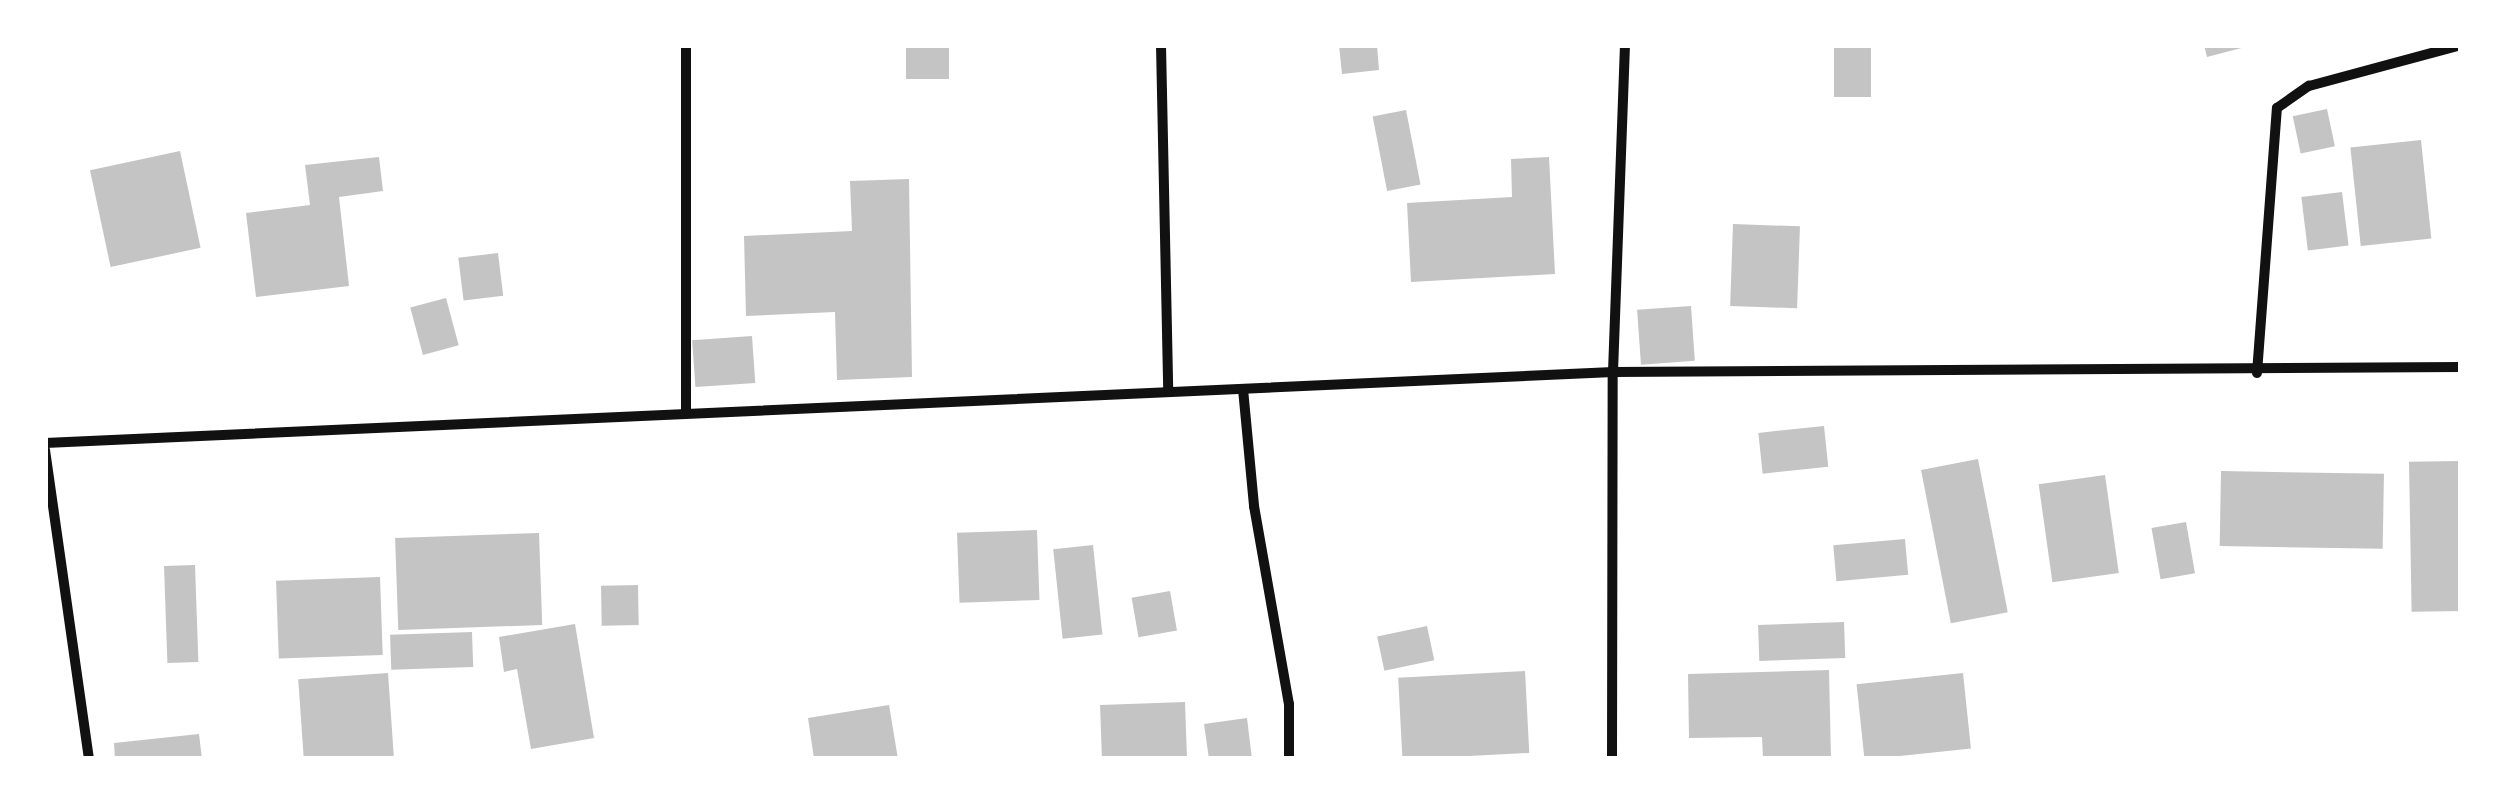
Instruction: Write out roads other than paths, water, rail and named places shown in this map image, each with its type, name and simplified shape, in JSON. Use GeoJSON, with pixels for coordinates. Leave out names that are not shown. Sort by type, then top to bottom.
{"type":"FeatureCollection","features":[{"type":"Feature","properties":{"kind":"street"},"geometry":{"type":"LineString","coordinates":[[686,45],[686,412]]}},
{"type":"Feature","properties":{"kind":"street"},"geometry":{"type":"LineString","coordinates":[[1161,45],[1168,392]]}},
{"type":"Feature","properties":{"kind":"street"},"geometry":{"type":"LineString","coordinates":[[1612,759],[1614,372],[1625,45]]}},
{"type":"Feature","properties":{"kind":"street"},"geometry":{"type":"LineString","coordinates":[[2257,373],[2277,108],[2310,86],[2461,45]]}},
{"type":"Feature","properties":{"kind":"street"},"geometry":{"type":"LineString","coordinates":[[89,759],[45,446],[686,412],[1614,372],[2257,373],[2461,368]]}},
{"type":"Feature","properties":{"kind":"street"},"geometry":{"type":"LineString","coordinates":[[1244,389],[1254,506],[1289,704],[1289,759]]}}]}
